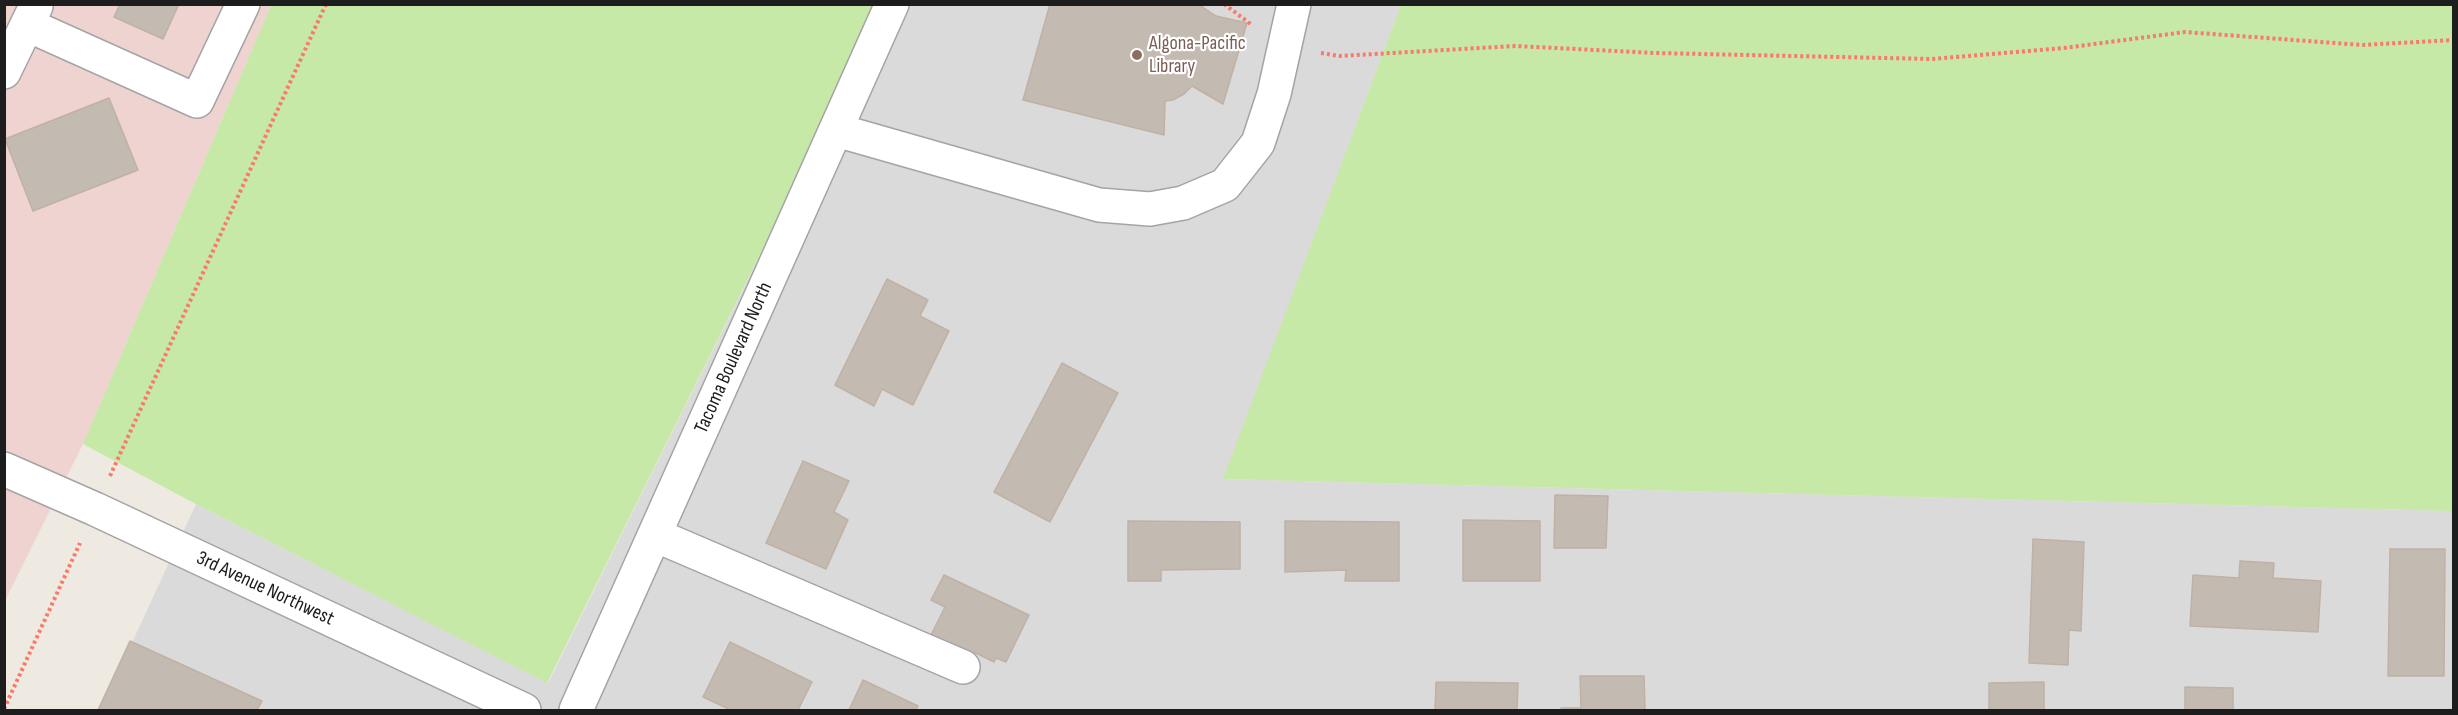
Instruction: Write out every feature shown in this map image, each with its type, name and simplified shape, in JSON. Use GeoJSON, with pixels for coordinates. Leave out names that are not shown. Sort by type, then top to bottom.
{"type":"FeatureCollection","features":[{"type":"Feature","properties":{"kind":"street"},"geometry":{"type":"LineString","coordinates":[[4,72],[32,15],[197,101],[243,4]]}},
{"type":"Feature","properties":{"kind":"street","name":"Tacoma Boulevard North"},"geometry":{"type":"LineString","coordinates":[[576,711],[892,4]]}},
{"type":"Feature","properties":{"kind":"street"},"geometry":{"type":"LineString","coordinates":[[836,130],[1099,205],[1150,209],[1183,203],[1225,185],[1258,143],[1274,94],[1294,4]]}},
{"type":"Feature","properties":{"kind":"street","name":"3rd Avenue Northwest"},"geometry":{"type":"LineString","coordinates":[[4,469],[95,509],[524,711]]}},
{"type":"Feature","properties":{"kind":"street"},"geometry":{"type":"LineString","coordinates":[[655,535],[963,667]]}},
{"type":"Feature","properties":{"kind":"path"},"geometry":{"type":"LineString","coordinates":[[110,478],[326,4]]}},
{"type":"Feature","properties":{"kind":"path"},"geometry":{"type":"LineString","coordinates":[[1224,4],[1250,22],[1259,33],[1284,47],[1339,56],[1515,46],[1655,53],[1932,59],[2064,48],[2185,32],[2362,45],[2454,40]]}},
{"type":"Feature","properties":{"kind":"path"},"geometry":{"type":"LineString","coordinates":[[4,709],[85,533]]}},
{"type":"Feature","properties":{"kind":"shaded area"},"geometry":{"type":"Polygon","coordinates":[[[5,5],[271,5],[83,444],[5,601],[5,5]]]}},
{"type":"Feature","properties":{"kind":"shaded area"},"geometry":{"type":"Polygon","coordinates":[[[884,5],[1401,5],[1224,479],[2453,511],[2453,710],[101,710],[196,504],[548,683],[884,5]]]}},
{"type":"Feature","properties":{"kind":"green space"},"geometry":{"type":"Polygon","coordinates":[[[271,5],[884,5],[547,683],[83,444],[271,5]]]}},
{"type":"Feature","properties":{"kind":"green space"},"geometry":{"type":"Polygon","coordinates":[[[1401,5],[2453,5],[2453,511],[1223,479],[1401,5]]]}},
{"type":"Feature","properties":{"kind":"building"},"geometry":{"type":"Polygon","coordinates":[[[120,4],[179,4],[163,39],[114,17],[120,4]]]}},
{"type":"Feature","properties":{"kind":"building","name":"Algona-Pacific Library"},"geometry":{"type":"Polygon","coordinates":[[[1050,4],[1198,4],[1216,16],[1247,23],[1223,104],[1192,86],[1184,94],[1173,100],[1165,101],[1164,135],[1023,100],[1050,4]]]}},
{"type":"Feature","properties":{"kind":"building"},"geometry":{"type":"Polygon","coordinates":[[[109,98],[138,170],[33,211],[5,139],[109,98]]]}},
{"type":"Feature","properties":{"kind":"building"},"geometry":{"type":"Polygon","coordinates":[[[887,279],[928,300],[920,316],[949,331],[913,405],[882,389],[874,406],[835,385],[887,279]]]}},
{"type":"Feature","properties":{"kind":"building"},"geometry":{"type":"Polygon","coordinates":[[[1062,363],[1118,393],[1050,522],[994,492],[1062,363]]]}},
{"type":"Feature","properties":{"kind":"building"},"geometry":{"type":"Polygon","coordinates":[[[803,461],[849,481],[834,512],[848,520],[826,569],[766,543],[803,461]]]}},
{"type":"Feature","properties":{"kind":"building"},"geometry":{"type":"Polygon","coordinates":[[[1555,495],[1608,496],[1606,548],[1554,548],[1555,495]]]}},
{"type":"Feature","properties":{"kind":"building"},"geometry":{"type":"Polygon","coordinates":[[[1463,520],[1540,521],[1540,581],[1463,581],[1463,520]]]}},
{"type":"Feature","properties":{"kind":"building"},"geometry":{"type":"Polygon","coordinates":[[[1128,521],[1240,522],[1240,569],[1161,570],[1161,581],[1128,581],[1128,521]]]}},
{"type":"Feature","properties":{"kind":"building"},"geometry":{"type":"Polygon","coordinates":[[[1285,521],[1399,522],[1399,581],[1345,581],[1346,570],[1285,572],[1285,521]]]}},
{"type":"Feature","properties":{"kind":"building"},"geometry":{"type":"Polygon","coordinates":[[[2033,539],[2084,542],[2081,631],[2069,630],[2068,665],[2029,663],[2033,539]]]}},
{"type":"Feature","properties":{"kind":"building"},"geometry":{"type":"Polygon","coordinates":[[[2390,549],[2445,549],[2444,676],[2388,676],[2390,549]]]}},
{"type":"Feature","properties":{"kind":"building"},"geometry":{"type":"Polygon","coordinates":[[[2240,561],[2274,563],[2273,578],[2321,581],[2318,632],[2190,626],[2193,575],[2239,578],[2240,561]]]}},
{"type":"Feature","properties":{"kind":"building"},"geometry":{"type":"Polygon","coordinates":[[[944,575],[1029,615],[1006,662],[996,658],[994,662],[974,652],[972,657],[930,637],[945,607],[931,600],[944,575]]]}},
{"type":"Feature","properties":{"kind":"building"},"geometry":{"type":"Polygon","coordinates":[[[130,641],[262,701],[257,710],[98,710],[130,641]]]}},
{"type":"Feature","properties":{"kind":"building"},"geometry":{"type":"Polygon","coordinates":[[[730,642],[812,682],[798,710],[731,710],[703,697],[730,642]]]}},
{"type":"Feature","properties":{"kind":"building"},"geometry":{"type":"Polygon","coordinates":[[[1580,676],[1644,676],[1645,710],[1561,710],[1561,708],[1581,708],[1580,676]]]}},
{"type":"Feature","properties":{"kind":"building"},"geometry":{"type":"Polygon","coordinates":[[[863,680],[918,706],[916,710],[849,710],[863,680]]]}},
{"type":"Feature","properties":{"kind":"building"},"geometry":{"type":"Polygon","coordinates":[[[1436,682],[1518,683],[1517,710],[1435,710],[1436,682]]]}},
{"type":"Feature","properties":{"kind":"building"},"geometry":{"type":"Polygon","coordinates":[[[2044,682],[2044,710],[1989,710],[1989,683],[2044,682]]]}},
{"type":"Feature","properties":{"kind":"building"},"geometry":{"type":"Polygon","coordinates":[[[2185,687],[2233,688],[2233,710],[2185,710],[2185,687]]]}},
{"type":"Feature","properties":{"kind":"place","name":"Algona-Pacific Library"},"geometry":{"type":"Point","coordinates":[1137,55]}}]}
